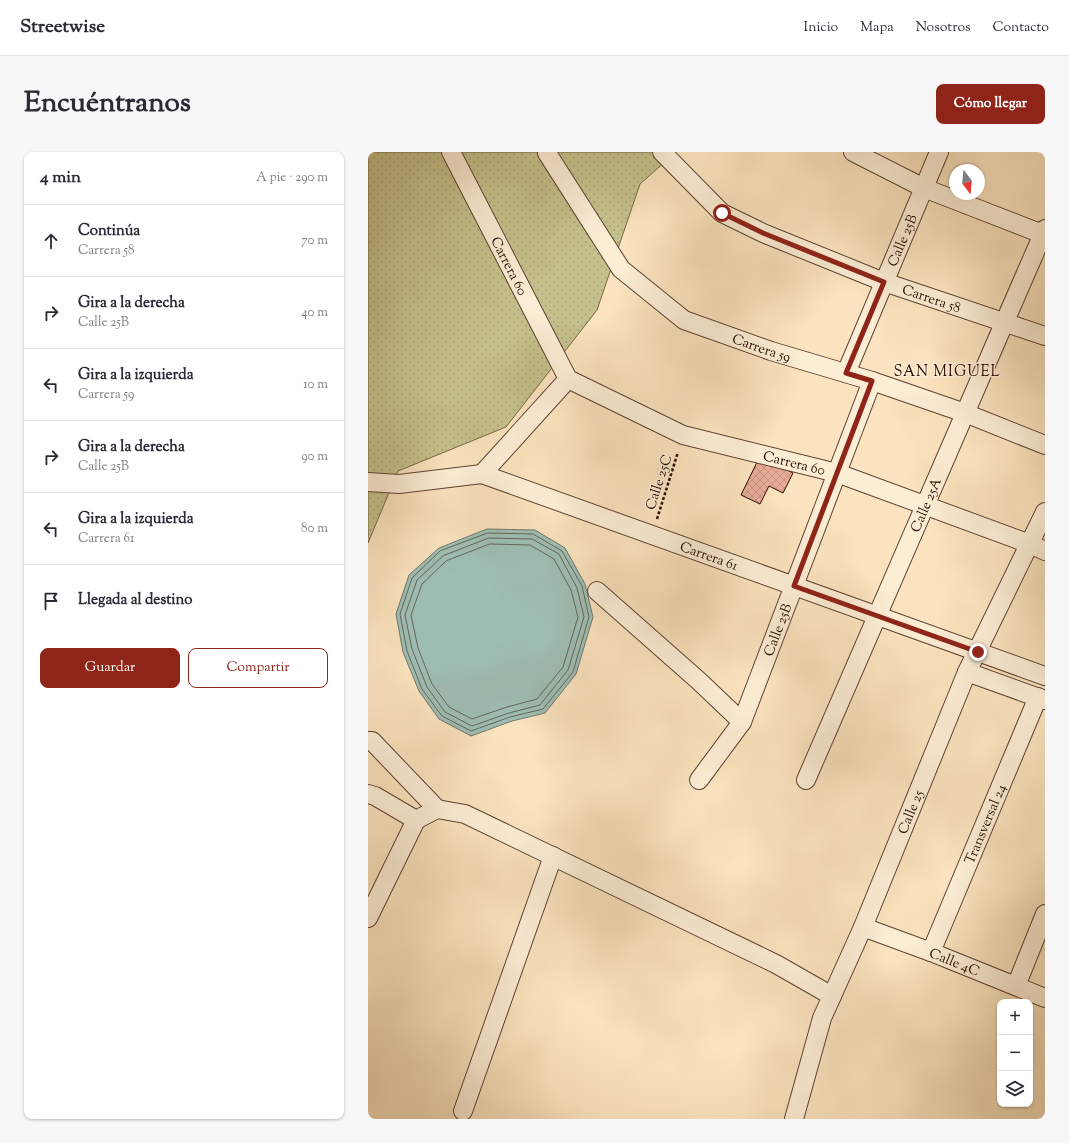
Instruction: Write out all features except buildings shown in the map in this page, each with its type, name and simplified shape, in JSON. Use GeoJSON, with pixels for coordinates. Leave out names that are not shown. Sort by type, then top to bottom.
{"type":"FeatureCollection","features":[{"type":"Feature","properties":{"kind":"street","name":"Carrera 60"},"geometry":{"type":"LineString","coordinates":[[451,152],[568,380],[683,435],[837,474],[1037,548]]}},
{"type":"Feature","properties":{"kind":"street","name":"Carrera 58"},"geometry":{"type":"LineString","coordinates":[[662,152],[722,213],[763,233],[884,282],[1045,336]]}},
{"type":"Feature","properties":{"kind":"street"},"geometry":{"type":"LineString","coordinates":[[852,152],[924,188],[1044,233]]}},
{"type":"Feature","properties":{"kind":"street","name":"Calle 25B"},"geometry":{"type":"LineString","coordinates":[[846,373],[939,152]]}},
{"type":"Feature","properties":{"kind":"street","name":"Carrera 59"},"geometry":{"type":"LineString","coordinates":[[547,153],[622,269],[684,320],[771,351],[872,381],[966,413],[1045,445]]}},
{"type":"Feature","properties":{"kind":"street","name":"Calle 25A"},"geometry":{"type":"LineString","coordinates":[[806,780],[1044,233]]}},
{"type":"Feature","properties":{"kind":"street"},"geometry":{"type":"LineString","coordinates":[[482,474],[568,380]]}},
{"type":"Feature","properties":{"kind":"street","name":"Calle 25B"},"geometry":{"type":"LineString","coordinates":[[699,780],[742,722],[872,381]]}},
{"type":"Feature","properties":{"kind":"street","name":"Carrera 61"},"geometry":{"type":"LineString","coordinates":[[368,482],[399,484],[482,474],[1045,676]]}},
{"type":"Feature","properties":{"kind":"street","name":"Calle 25"},"geometry":{"type":"LineString","coordinates":[[794,1119],[822,1018],[863,927],[967,672],[1037,548],[1045,512]]}},
{"type":"Feature","properties":{"kind":"street"},"geometry":{"type":"LineString","coordinates":[[596,591],[742,722]]}},
{"type":"Feature","properties":{"kind":"street"},"geometry":{"type":"LineString","coordinates":[[967,672],[1041,698]]}},
{"type":"Feature","properties":{"kind":"street","name":"Transversal 24"},"geometry":{"type":"LineString","coordinates":[[931,952],[1041,698]]}},
{"type":"Feature","properties":{"kind":"street"},"geometry":{"type":"LineString","coordinates":[[368,741],[372,741],[437,809],[464,814],[553,856],[776,964],[832,996]]}},
{"type":"Feature","properties":{"kind":"street"},"geometry":{"type":"LineString","coordinates":[[368,794],[375,796],[416,820]]}},
{"type":"Feature","properties":{"kind":"street"},"geometry":{"type":"LineString","coordinates":[[368,918],[416,820],[437,809]]}},
{"type":"Feature","properties":{"kind":"street"},"geometry":{"type":"LineString","coordinates":[[463,1111],[553,856]]}},
{"type":"Feature","properties":{"kind":"street"},"geometry":{"type":"LineString","coordinates":[[1016,986],[1045,914]]}},
{"type":"Feature","properties":{"kind":"street","name":"Calle 4C"},"geometry":{"type":"LineString","coordinates":[[863,927],[931,952],[1045,998]]}},
{"type":"Feature","properties":{"kind":"path","name":"Calle 25C"},"geometry":{"type":"LineString","coordinates":[[652,535],[683,435]]}},
{"type":"Feature","properties":{"kind":"shaded area"},"geometry":{"type":"Polygon","coordinates":[[[368,152],[676,152],[640,184],[597,310],[506,427],[398,471],[368,543],[368,152]]]}},
{"type":"Feature","properties":{"kind":"water"},"geometry":{"type":"Polygon","coordinates":[[[487,529],[535,530],[565,548],[585,584],[593,617],[576,674],[545,713],[512,721],[471,736],[439,719],[419,691],[403,652],[396,614],[409,575],[439,548],[487,529]]]}},
{"type":"Feature","properties":{"kind":"district","name":"SAN MIGUEL"},"geometry":{"type":"Point","coordinates":[947,371]}},
{"type":"Feature","properties":{"kind":"route"},"geometry":{"type":"LineString","coordinates":[[722,213],[763,233],[884,282],[846,373],[872,381],[794,586],[978,652]]}}]}
